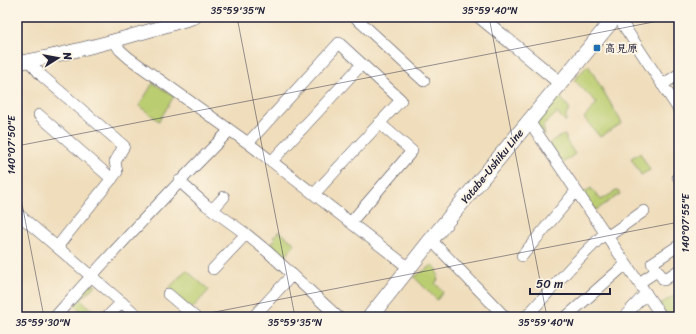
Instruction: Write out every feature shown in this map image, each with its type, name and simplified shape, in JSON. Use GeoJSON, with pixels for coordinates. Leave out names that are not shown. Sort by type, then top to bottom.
{"type":"FeatureCollection","features":[{"type":"Feature","properties":{"kind":"main road","name":"Yatabe-Ushiku Line"},"geometry":{"type":"LineString","coordinates":[[370,317],[560,83],[617,17]]}},
{"type":"Feature","properties":{"kind":"street"},"geometry":{"type":"LineString","coordinates":[[23,62],[114,41],[195,17]]}},
{"type":"Feature","properties":{"kind":"street"},"geometry":{"type":"LineString","coordinates":[[355,17],[424,81]]}},
{"type":"Feature","properties":{"kind":"street"},"geometry":{"type":"LineString","coordinates":[[480,17],[560,83]]}},
{"type":"Feature","properties":{"kind":"street"},"geometry":{"type":"LineString","coordinates":[[617,17],[679,110]]}},
{"type":"Feature","properties":{"kind":"street"},"geometry":{"type":"LineString","coordinates":[[114,41],[120,50],[129,58],[248,143],[409,268]]}},
{"type":"Feature","properties":{"kind":"street"},"geometry":{"type":"LineString","coordinates":[[248,143],[339,43],[401,100],[314,194]]}},
{"type":"Feature","properties":{"kind":"street"},"geometry":{"type":"LineString","coordinates":[[23,62],[42,76],[124,146],[115,162],[117,172],[57,247]]}},
{"type":"Feature","properties":{"kind":"street"},"geometry":{"type":"LineString","coordinates":[[272,161],[362,64]]}},
{"type":"Feature","properties":{"kind":"street"},"geometry":{"type":"LineString","coordinates":[[662,85],[679,74]]}},
{"type":"Feature","properties":{"kind":"street"},"geometry":{"type":"LineString","coordinates":[[39,115],[112,178]]}},
{"type":"Feature","properties":{"kind":"street"},"geometry":{"type":"LineString","coordinates":[[529,121],[662,317]]}},
{"type":"Feature","properties":{"kind":"street"},"geometry":{"type":"LineString","coordinates":[[351,222],[412,151],[379,123]]}},
{"type":"Feature","properties":{"kind":"street"},"geometry":{"type":"LineString","coordinates":[[55,317],[179,181],[230,130]]}},
{"type":"Feature","properties":{"kind":"street"},"geometry":{"type":"LineString","coordinates":[[179,181],[213,210],[268,252],[338,317]]}},
{"type":"Feature","properties":{"kind":"street"},"geometry":{"type":"LineString","coordinates":[[522,256],[576,191]]}},
{"type":"Feature","properties":{"kind":"street"},"geometry":{"type":"LineString","coordinates":[[213,210],[224,197]]}},
{"type":"Feature","properties":{"kind":"street"},"geometry":{"type":"LineString","coordinates":[[526,317],[571,267],[606,235],[644,212]]}},
{"type":"Feature","properties":{"kind":"street"},"geometry":{"type":"LineString","coordinates":[[17,214],[139,317]]}},
{"type":"Feature","properties":{"kind":"street"},"geometry":{"type":"LineString","coordinates":[[212,269],[246,234]]}},
{"type":"Feature","properties":{"kind":"street"},"geometry":{"type":"LineString","coordinates":[[432,240],[505,317]]}},
{"type":"Feature","properties":{"kind":"street"},"geometry":{"type":"LineString","coordinates":[[679,248],[678,246],[652,263],[664,280],[679,270]]}},
{"type":"Feature","properties":{"kind":"street"},"geometry":{"type":"LineString","coordinates":[[566,317],[626,264]]}},
{"type":"Feature","properties":{"kind":"street"},"geometry":{"type":"LineString","coordinates":[[639,283],[657,271]]}},
{"type":"Feature","properties":{"kind":"street"},"geometry":{"type":"LineString","coordinates":[[255,315],[292,275]]}},
{"type":"Feature","properties":{"kind":"street"},"geometry":{"type":"LineString","coordinates":[[624,317],[646,293]]}},
{"type":"Feature","properties":{"kind":"street"},"geometry":{"type":"LineString","coordinates":[[168,294],[193,316]]}},
{"type":"Feature","properties":{"kind":"street"},"geometry":{"type":"LineString","coordinates":[[107,317],[122,302]]}},
{"type":"Feature","properties":{"kind":"green space"},"geometry":{"type":"Polygon","coordinates":[[[588,65],[622,123],[600,137],[584,118],[597,103],[574,80],[588,65]]]}},
{"type":"Feature","properties":{"kind":"green space"},"geometry":{"type":"Polygon","coordinates":[[[153,83],[174,96],[159,121],[139,106],[153,83]]]}},
{"type":"Feature","properties":{"kind":"green space"},"geometry":{"type":"Polygon","coordinates":[[[560,97],[570,109],[566,115],[566,122],[557,113],[543,126],[545,135],[536,125],[560,97]]]}},
{"type":"Feature","properties":{"kind":"green space"},"geometry":{"type":"Polygon","coordinates":[[[565,135],[567,142],[575,154],[563,163],[549,145],[553,140],[565,135]]]}},
{"type":"Feature","properties":{"kind":"green space"},"geometry":{"type":"Polygon","coordinates":[[[640,153],[650,170],[641,175],[631,158],[640,153]]]}},
{"type":"Feature","properties":{"kind":"green space"},"geometry":{"type":"Polygon","coordinates":[[[591,188],[601,200],[618,190],[620,194],[596,210],[583,193],[591,188]]]}},
{"type":"Feature","properties":{"kind":"green space"},"geometry":{"type":"Polygon","coordinates":[[[279,231],[295,244],[283,260],[268,248],[275,240],[273,237],[279,231]]]}},
{"type":"Feature","properties":{"kind":"green space"},"geometry":{"type":"Polygon","coordinates":[[[433,265],[438,270],[436,272],[439,275],[437,277],[438,280],[435,283],[443,292],[437,300],[414,277],[433,265]]]}},
{"type":"Feature","properties":{"kind":"green space"},"geometry":{"type":"Polygon","coordinates":[[[186,270],[209,290],[191,310],[169,288],[186,270]]]}},
{"type":"Feature","properties":{"kind":"green space"},"geometry":{"type":"Polygon","coordinates":[[[92,283],[95,285],[81,300],[101,317],[75,317],[80,310],[73,304],[92,283]]]}},
{"type":"Feature","properties":{"kind":"green space"},"geometry":{"type":"Polygon","coordinates":[[[679,293],[679,314],[674,317],[668,317],[660,304],[679,293]]]}},
{"type":"Feature","properties":{"kind":"place","name":"高見原"},"geometry":{"type":"Point","coordinates":[597,48]}}]}
